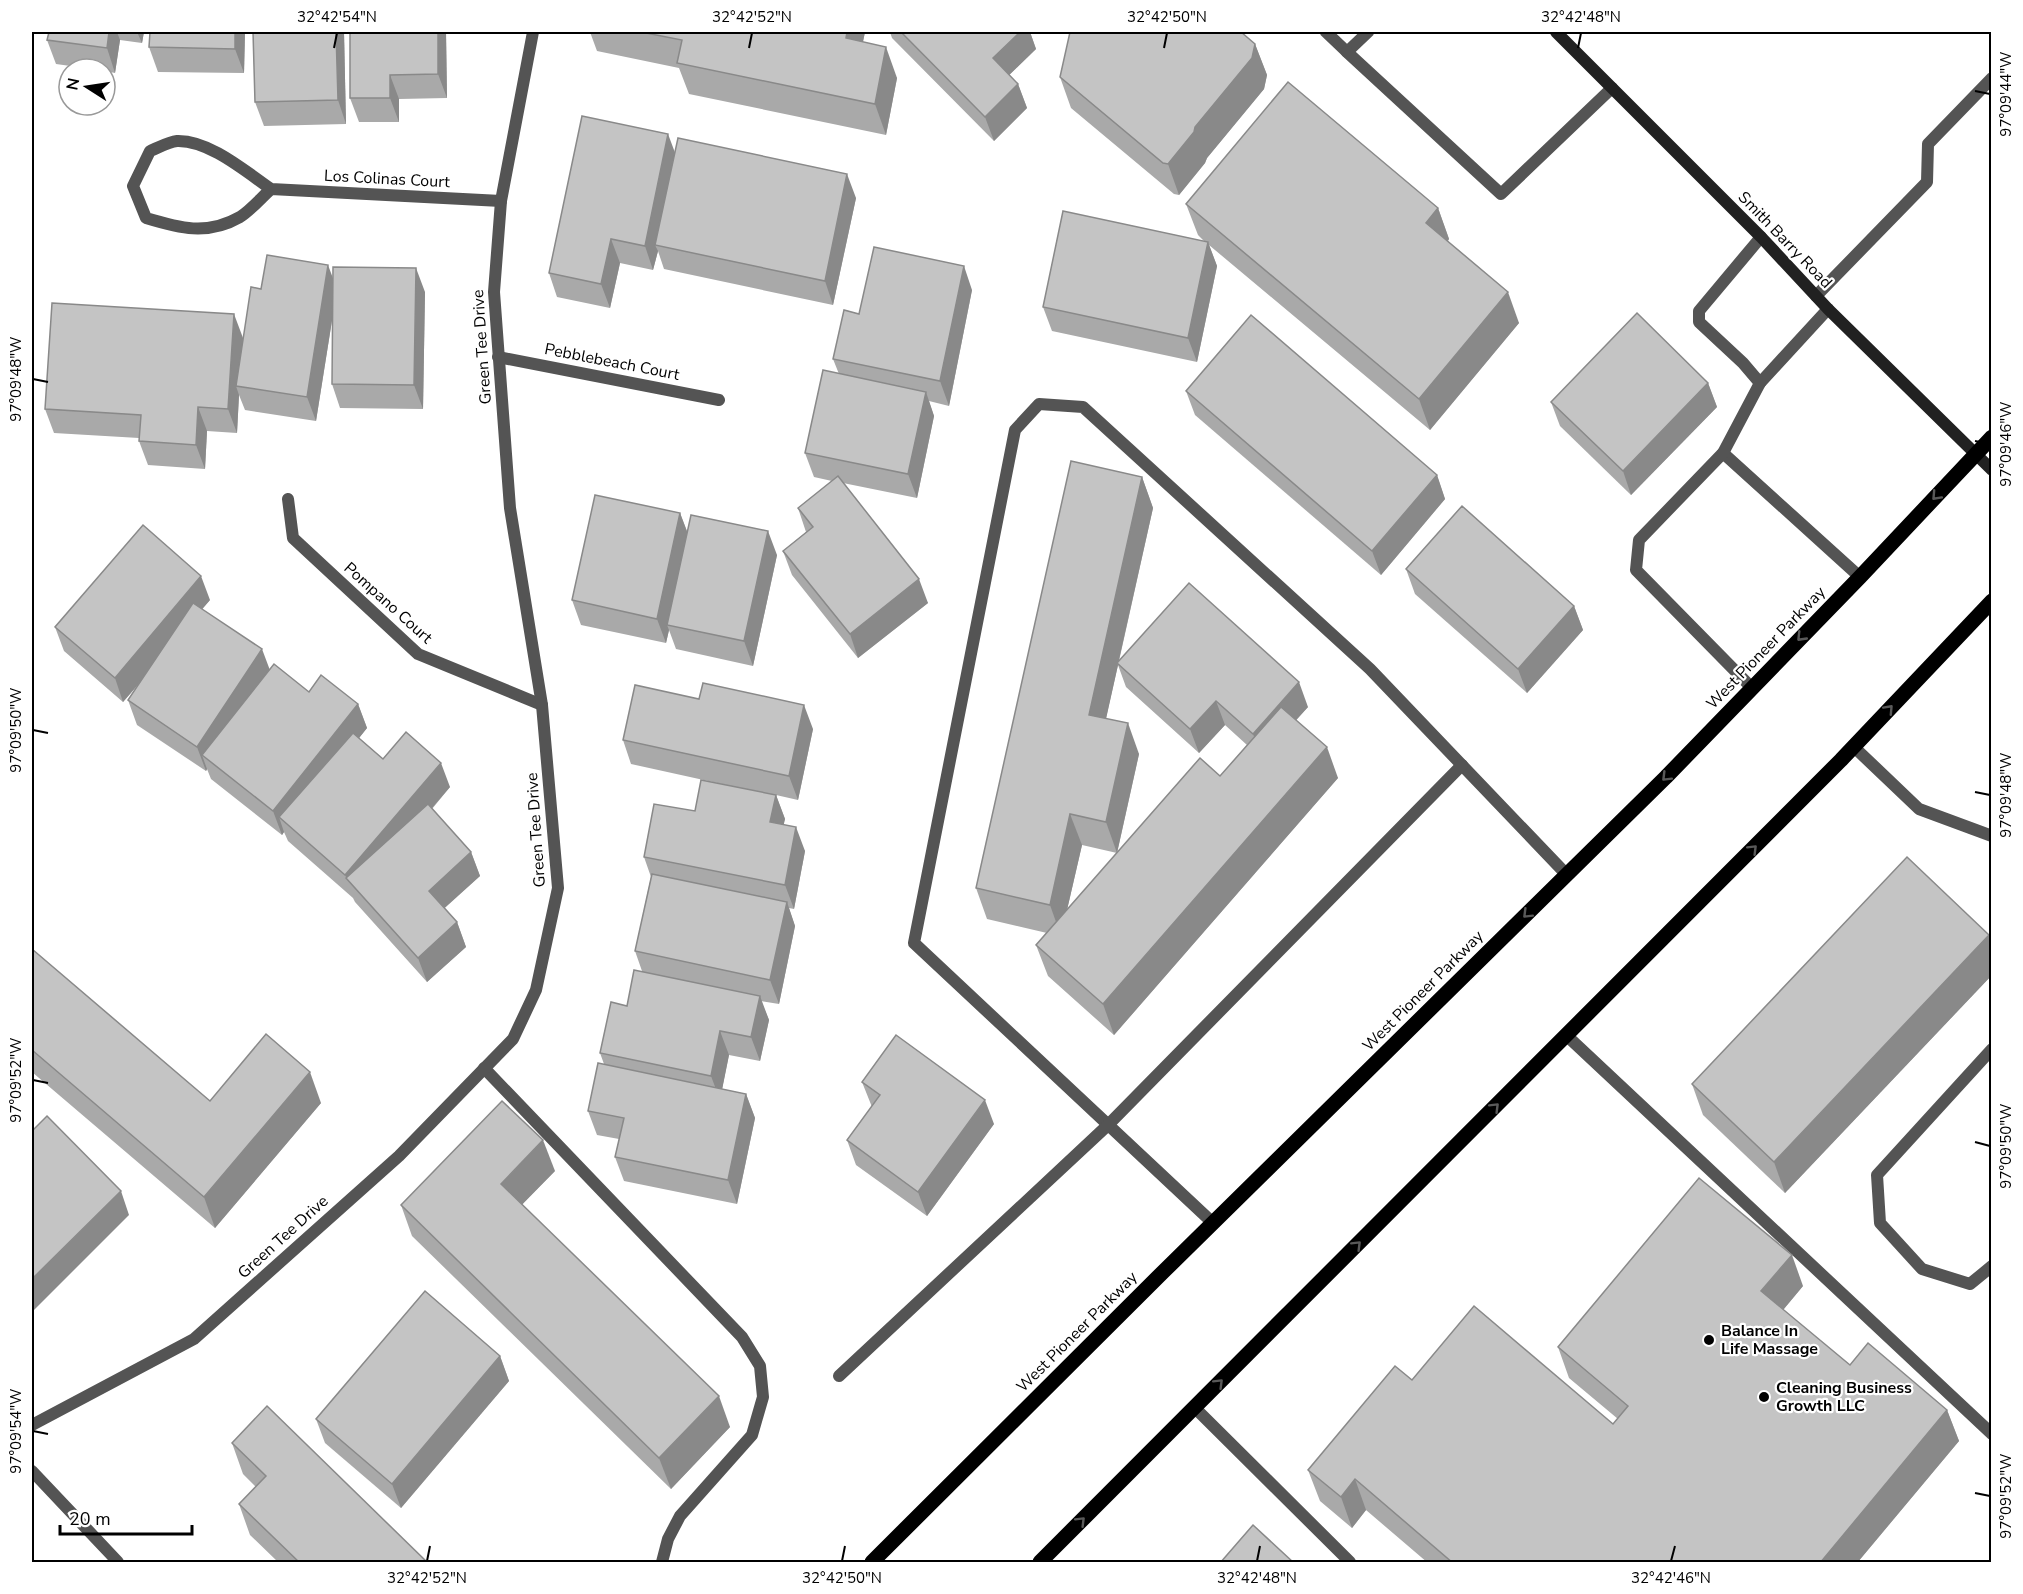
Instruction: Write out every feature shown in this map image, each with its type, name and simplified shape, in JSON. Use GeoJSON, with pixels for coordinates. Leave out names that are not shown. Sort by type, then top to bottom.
{"type":"FeatureCollection","features":[{"type":"Feature","properties":{"kind":"main road","name":"West Pioneer Parkway"},"geometry":{"type":"LineString","coordinates":[[872,1563],[1666,777],[1992,437]]}},
{"type":"Feature","properties":{"kind":"main road"},"geometry":{"type":"LineString","coordinates":[[1040,1563],[1854,747],[1992,601]]}},
{"type":"Feature","properties":{"kind":"street","name":"Green Tee Drive"},"geometry":{"type":"LineString","coordinates":[[32,1425],[194,1339],[399,1156],[513,1039],[536,990],[558,888],[542,705],[510,508],[494,292],[501,201],[533,32]]}},
{"type":"Feature","properties":{"kind":"street"},"geometry":{"type":"LineString","coordinates":[[1326,32],[1501,194],[1612,88]]}},
{"type":"Feature","properties":{"kind":"street"},"geometry":{"type":"LineString","coordinates":[[1347,52],[1368,32]]}},
{"type":"Feature","properties":{"kind":"street","name":"Smith Barry Road"},"geometry":{"type":"LineString","coordinates":[[1556,32],[1761,237],[1828,309],[1992,470]]}},
{"type":"Feature","properties":{"kind":"street"},"geometry":{"type":"LineString","coordinates":[[1816,296],[1927,182],[1928,144],[1992,78]]}},
{"type":"Feature","properties":{"kind":"street"},"geometry":{"type":"LineString","coordinates":[[175,141],[198,144],[228,160],[271,189],[241,217],[214,228],[187,229],[146,218],[133,186],[150,151],[175,141]]}},
{"type":"Feature","properties":{"kind":"street","name":"Los Colinas Court"},"geometry":{"type":"LineString","coordinates":[[271,189],[501,201]]}},
{"type":"Feature","properties":{"kind":"street"},"geometry":{"type":"LineString","coordinates":[[1760,383],[1743,363],[1700,322],[1699,311],[1761,237]]}},
{"type":"Feature","properties":{"kind":"street"},"geometry":{"type":"LineString","coordinates":[[1752,688],[1636,570],[1639,540],[1723,453],[1760,383],[1828,309]]}},
{"type":"Feature","properties":{"kind":"street","name":"Pebblebeach Court"},"geometry":{"type":"LineString","coordinates":[[498,357],[719,400]]}},
{"type":"Feature","properties":{"kind":"street"},"geometry":{"type":"LineString","coordinates":[[1213,1223],[914,943],[1015,430],[1039,404],[1083,407],[1370,669],[1567,875]]}},
{"type":"Feature","properties":{"kind":"street"},"geometry":{"type":"LineString","coordinates":[[1723,453],[1860,577]]}},
{"type":"Feature","properties":{"kind":"street","name":"Pompano Court"},"geometry":{"type":"LineString","coordinates":[[288,498],[293,538],[418,654],[542,705]]}},
{"type":"Feature","properties":{"kind":"street"},"geometry":{"type":"LineString","coordinates":[[1854,747],[1919,809],[1992,836]]}},
{"type":"Feature","properties":{"kind":"street"},"geometry":{"type":"LineString","coordinates":[[840,1376],[1108,1125],[1462,765]]}},
{"type":"Feature","properties":{"kind":"street"},"geometry":{"type":"LineString","coordinates":[[1566,1035],[1992,1434]]}},
{"type":"Feature","properties":{"kind":"street"},"geometry":{"type":"LineString","coordinates":[[1992,1049],[1877,1175],[1880,1223],[1922,1269],[1970,1284],[1992,1266]]}},
{"type":"Feature","properties":{"kind":"street"},"geometry":{"type":"LineString","coordinates":[[484,1068],[742,1337],[760,1366],[762,1397],[752,1435],[680,1516],[668,1539],[663,1563]]}},
{"type":"Feature","properties":{"kind":"street"},"geometry":{"type":"LineString","coordinates":[[1195,1408],[1350,1563]]}},
{"type":"Feature","properties":{"kind":"street"},"geometry":{"type":"LineString","coordinates":[[32,1471],[118,1563]]}},
{"type":"Feature","properties":{"kind":"building"},"geometry":{"type":"Polygon","coordinates":[[[49,32],[109,32],[107,48],[47,40],[49,32]]]}},
{"type":"Feature","properties":{"kind":"building"},"geometry":{"type":"Polygon","coordinates":[[[150,32],[235,32],[235,49],[149,47],[150,32]]]}},
{"type":"Feature","properties":{"kind":"building"},"geometry":{"type":"Polygon","coordinates":[[[253,32],[336,32],[338,100],[255,102],[253,32]]]}},
{"type":"Feature","properties":{"kind":"building"},"geometry":{"type":"Polygon","coordinates":[[[350,32],[438,32],[438,74],[390,75],[390,98],[350,98],[350,32]]]}},
{"type":"Feature","properties":{"kind":"building"},"geometry":{"type":"Polygon","coordinates":[[[641,32],[847,32],[846,38],[886,47],[875,104],[677,63],[682,40],[641,32]]]}},
{"type":"Feature","properties":{"kind":"building"},"geometry":{"type":"Polygon","coordinates":[[[901,32],[1020,32],[993,58],[1018,84],[985,117],[901,32]]]}},
{"type":"Feature","properties":{"kind":"building"},"geometry":{"type":"Polygon","coordinates":[[[1070,32],[1241,32],[1255,44],[1252,58],[1195,127],[1194,132],[1168,164],[1163,163],[1060,77],[1070,32]]]}},
{"type":"Feature","properties":{"kind":"building"},"geometry":{"type":"Polygon","coordinates":[[[1288,82],[1438,208],[1426,223],[1508,292],[1419,399],[1186,204],[1288,82]]]}},
{"type":"Feature","properties":{"kind":"building"},"geometry":{"type":"Polygon","coordinates":[[[582,116],[668,134],[645,246],[611,239],[601,284],[549,273],[582,116]]]}},
{"type":"Feature","properties":{"kind":"building"},"geometry":{"type":"Polygon","coordinates":[[[678,138],[847,174],[825,281],[655,245],[678,138]]]}},
{"type":"Feature","properties":{"kind":"building"},"geometry":{"type":"Polygon","coordinates":[[[1063,211],[1208,242],[1188,338],[1043,307],[1063,211]]]}},
{"type":"Feature","properties":{"kind":"building"},"geometry":{"type":"Polygon","coordinates":[[[874,247],[964,266],[940,381],[833,359],[844,310],[859,314],[874,247]]]}},
{"type":"Feature","properties":{"kind":"building"},"geometry":{"type":"Polygon","coordinates":[[[267,255],[328,265],[307,397],[236,386],[251,287],[261,289],[267,255]]]}},
{"type":"Feature","properties":{"kind":"building"},"geometry":{"type":"Polygon","coordinates":[[[333,267],[416,268],[414,385],[332,384],[333,267]]]}},
{"type":"Feature","properties":{"kind":"building"},"geometry":{"type":"Polygon","coordinates":[[[52,303],[234,314],[228,409],[198,407],[196,445],[139,441],[141,415],[45,409],[52,303]]]}},
{"type":"Feature","properties":{"kind":"building"},"geometry":{"type":"Polygon","coordinates":[[[1637,313],[1708,383],[1623,471],[1551,402],[1637,313]]]}},
{"type":"Feature","properties":{"kind":"building"},"geometry":{"type":"Polygon","coordinates":[[[1251,315],[1437,475],[1372,551],[1186,391],[1251,315]]]}},
{"type":"Feature","properties":{"kind":"building"},"geometry":{"type":"Polygon","coordinates":[[[823,370],[926,392],[908,474],[805,453],[823,370]]]}},
{"type":"Feature","properties":{"kind":"building"},"geometry":{"type":"Polygon","coordinates":[[[1071,461],[1142,477],[1089,715],[1128,723],[1106,822],[1070,814],[1050,905],[976,888],[1071,461]]]}},
{"type":"Feature","properties":{"kind":"building"},"geometry":{"type":"Polygon","coordinates":[[[838,476],[919,579],[850,634],[783,551],[813,527],[798,508],[838,476]]]}},
{"type":"Feature","properties":{"kind":"building"},"geometry":{"type":"Polygon","coordinates":[[[595,495],[680,513],[657,619],[572,600],[595,495]]]}},
{"type":"Feature","properties":{"kind":"building"},"geometry":{"type":"Polygon","coordinates":[[[1462,506],[1574,606],[1518,669],[1406,569],[1462,506]]]}},
{"type":"Feature","properties":{"kind":"building"},"geometry":{"type":"Polygon","coordinates":[[[691,515],[768,531],[744,641],[667,625],[691,515]]]}},
{"type":"Feature","properties":{"kind":"building"},"geometry":{"type":"Polygon","coordinates":[[[143,525],[201,576],[115,678],[55,627],[143,525]]]}},
{"type":"Feature","properties":{"kind":"building"},"geometry":{"type":"Polygon","coordinates":[[[1189,583],[1299,682],[1253,734],[1216,701],[1190,729],[1117,663],[1189,583]]]}},
{"type":"Feature","properties":{"kind":"building"},"geometry":{"type":"Polygon","coordinates":[[[193,603],[262,649],[197,747],[128,700],[193,603]]]}},
{"type":"Feature","properties":{"kind":"building"},"geometry":{"type":"Polygon","coordinates":[[[274,664],[309,692],[321,675],[358,704],[273,811],[202,755],[274,664]]]}},
{"type":"Feature","properties":{"kind":"building"},"geometry":{"type":"Polygon","coordinates":[[[703,683],[804,705],[789,776],[623,740],[635,685],[699,699],[703,683]]]}},
{"type":"Feature","properties":{"kind":"building"},"geometry":{"type":"Polygon","coordinates":[[[1281,707],[1327,747],[1103,1004],[1036,945],[1200,758],[1220,776],[1281,707]]]}},
{"type":"Feature","properties":{"kind":"building"},"geometry":{"type":"Polygon","coordinates":[[[406,732],[441,763],[345,875],[279,817],[353,733],[383,759],[406,732]]]}},
{"type":"Feature","properties":{"kind":"building"},"geometry":{"type":"Polygon","coordinates":[[[701,780],[776,795],[770,822],[796,827],[785,885],[644,857],[654,804],[695,811],[701,780]]]}},
{"type":"Feature","properties":{"kind":"building"},"geometry":{"type":"Polygon","coordinates":[[[428,804],[471,852],[429,891],[457,922],[418,958],[346,878],[428,804]]]}},
{"type":"Feature","properties":{"kind":"building"},"geometry":{"type":"Polygon","coordinates":[[[1907,857],[1989,935],[1774,1162],[1692,1084],[1907,857]]]}},
{"type":"Feature","properties":{"kind":"building"},"geometry":{"type":"Polygon","coordinates":[[[652,874],[787,902],[770,980],[635,951],[652,874]]]}},
{"type":"Feature","properties":{"kind":"building"},"geometry":{"type":"Polygon","coordinates":[[[32,949],[210,1101],[266,1034],[310,1072],[204,1197],[32,1050],[32,949]]]}},
{"type":"Feature","properties":{"kind":"building"},"geometry":{"type":"Polygon","coordinates":[[[634,970],[760,996],[751,1037],[720,1031],[711,1076],[600,1053],[611,1002],[627,1006],[634,970]]]}},
{"type":"Feature","properties":{"kind":"building"},"geometry":{"type":"Polygon","coordinates":[[[896,1035],[985,1100],[918,1192],[847,1140],[880,1095],[862,1082],[896,1035]]]}},
{"type":"Feature","properties":{"kind":"building"},"geometry":{"type":"Polygon","coordinates":[[[598,1063],[746,1094],[728,1180],[615,1157],[624,1118],[588,1111],[598,1063]]]}},
{"type":"Feature","properties":{"kind":"building"},"geometry":{"type":"Polygon","coordinates":[[[502,1101],[543,1140],[501,1184],[719,1396],[659,1458],[401,1205],[502,1101]]]}},
{"type":"Feature","properties":{"kind":"building"},"geometry":{"type":"Polygon","coordinates":[[[47,1116],[121,1191],[32,1279],[32,1131],[47,1116]]]}},
{"type":"Feature","properties":{"kind":"building"},"geometry":{"type":"Polygon","coordinates":[[[1699,1178],[1792,1255],[1761,1291],[1850,1365],[1868,1343],[1947,1410],[1820,1563],[1453,1563],[1355,1479],[1341,1497],[1308,1470],[1395,1366],[1412,1380],[1474,1306],[1613,1424],[1628,1406],[1558,1347],[1699,1178]]]}},
{"type":"Feature","properties":{"kind":"building"},"geometry":{"type":"Polygon","coordinates":[[[425,1291],[500,1356],[392,1484],[316,1419],[425,1291]]]}},
{"type":"Feature","properties":{"kind":"building"},"geometry":{"type":"Polygon","coordinates":[[[267,1406],[428,1563],[300,1563],[239,1504],[266,1476],[232,1443],[267,1406]]]}},
{"type":"Feature","properties":{"kind":"building"},"geometry":{"type":"Polygon","coordinates":[[[1253,1525],[1294,1563],[1220,1563],[1253,1525]]]}},
{"type":"Feature","properties":{"kind":"place","name":"Balance In Life Massage"},"geometry":{"type":"Point","coordinates":[1709,1340]}},
{"type":"Feature","properties":{"kind":"place","name":"Cleaning Business Growth LLC"},"geometry":{"type":"Point","coordinates":[1764,1397]}}]}
